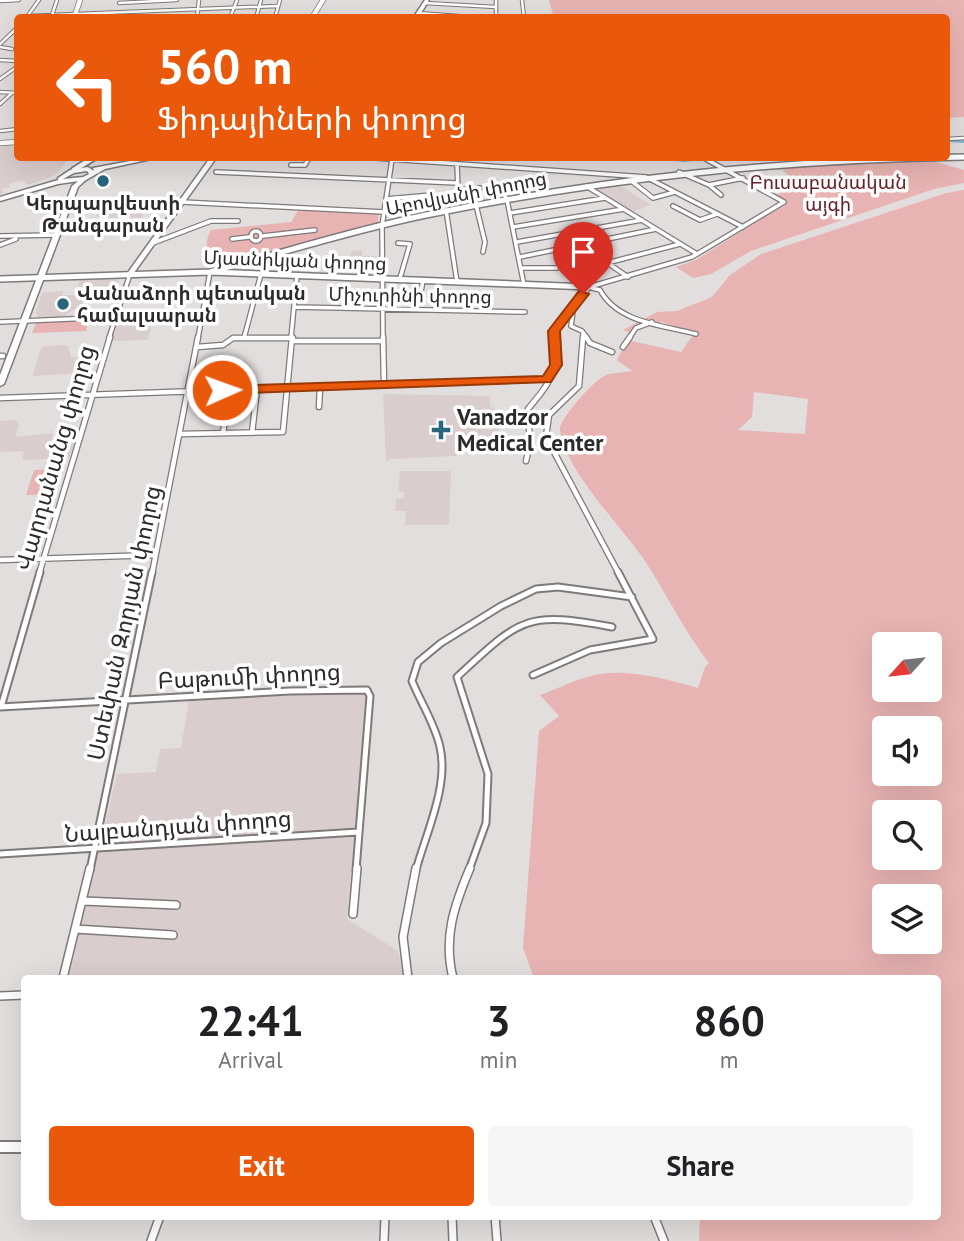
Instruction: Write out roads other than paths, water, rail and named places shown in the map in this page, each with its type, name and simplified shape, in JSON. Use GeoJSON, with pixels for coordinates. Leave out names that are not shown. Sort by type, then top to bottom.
{"type":"FeatureCollection","features":[{"type":"Feature","properties":{"kind":"highway"},"geometry":{"type":"LineString","coordinates":[[0,199],[72,177],[87,166],[102,169],[139,161]]}},
{"type":"Feature","properties":{"kind":"highway"},"geometry":{"type":"LineString","coordinates":[[72,177],[84,179],[87,166]]}},
{"type":"Feature","properties":{"kind":"main road"},"geometry":{"type":"LineString","coordinates":[[0,384],[61,224],[72,177]]}},
{"type":"Feature","properties":{"kind":"street"},"geometry":{"type":"LineString","coordinates":[[0,1],[19,0]]}},
{"type":"Feature","properties":{"kind":"street"},"geometry":{"type":"LineString","coordinates":[[115,14],[120,1],[177,0]]}},
{"type":"Feature","properties":{"kind":"street"},"geometry":{"type":"LineString","coordinates":[[197,14],[199,0]]}},
{"type":"Feature","properties":{"kind":"street"},"geometry":{"type":"LineString","coordinates":[[231,14],[237,0]]}},
{"type":"Feature","properties":{"kind":"street"},"geometry":{"type":"LineString","coordinates":[[257,14],[261,0]]}},
{"type":"Feature","properties":{"kind":"street"},"geometry":{"type":"LineString","coordinates":[[276,14],[280,0]]}},
{"type":"Feature","properties":{"kind":"street"},"geometry":{"type":"LineString","coordinates":[[460,14],[468,0]]}},
{"type":"Feature","properties":{"kind":"street"},"geometry":{"type":"LineString","coordinates":[[496,0],[496,14]]}},
{"type":"Feature","properties":{"kind":"street"},"geometry":{"type":"LineString","coordinates":[[426,2],[496,8]]}},
{"type":"Feature","properties":{"kind":"street"},"geometry":{"type":"LineString","coordinates":[[96,14],[277,6]]}},
{"type":"Feature","properties":{"kind":"street"},"geometry":{"type":"LineString","coordinates":[[12,49],[0,46],[14,31]]}},
{"type":"Feature","properties":{"kind":"street"},"geometry":{"type":"LineString","coordinates":[[0,92],[12,93]]}},
{"type":"Feature","properties":{"kind":"street"},"geometry":{"type":"LineString","coordinates":[[0,104],[12,93]]}},
{"type":"Feature","properties":{"kind":"street","name":"Վարդանանց փողոց"},"geometry":{"type":"LineString","coordinates":[[0,708],[91,394],[130,274],[211,161]]}},
{"type":"Feature","properties":{"kind":"street"},"geometry":{"type":"LineString","coordinates":[[291,165],[305,165],[307,161]]}},
{"type":"Feature","properties":{"kind":"street"},"geometry":{"type":"LineString","coordinates":[[384,384],[382,226],[391,161]]}},
{"type":"Feature","properties":{"kind":"street"},"geometry":{"type":"LineString","coordinates":[[417,161],[646,177],[743,227]]}},
{"type":"Feature","properties":{"kind":"street"},"geometry":{"type":"LineString","coordinates":[[526,461],[530,444],[528,409],[542,392],[556,365],[552,335],[589,287],[697,254],[784,202],[711,161]]}},
{"type":"Feature","properties":{"kind":"street","name":"Աբովյանի փողոց"},"geometry":{"type":"LineString","coordinates":[[210,272],[446,210],[679,172],[816,161]]}},
{"type":"Feature","properties":{"kind":"street"},"geometry":{"type":"LineString","coordinates":[[457,164],[458,190],[480,188]]}},
{"type":"Feature","properties":{"kind":"street"},"geometry":{"type":"LineString","coordinates":[[216,172],[389,182],[457,183]]}},
{"type":"Feature","properties":{"kind":"street"},"geometry":{"type":"LineString","coordinates":[[679,172],[709,185],[721,195]]}},
{"type":"Feature","properties":{"kind":"street"},"geometry":{"type":"LineString","coordinates":[[709,185],[745,178]]}},
{"type":"Feature","properties":{"kind":"street"},"geometry":{"type":"LineString","coordinates":[[629,179],[653,198],[675,192]]}},
{"type":"Feature","properties":{"kind":"street"},"geometry":{"type":"LineString","coordinates":[[499,185],[507,200],[524,285]]}},
{"type":"Feature","properties":{"kind":"street"},"geometry":{"type":"LineString","coordinates":[[586,186],[697,254]]}},
{"type":"Feature","properties":{"kind":"street"},"geometry":{"type":"LineString","coordinates":[[386,198],[432,195]]}},
{"type":"Feature","properties":{"kind":"street"},"geometry":{"type":"LineString","coordinates":[[510,213],[605,198]]}},
{"type":"Feature","properties":{"kind":"street"},"geometry":{"type":"LineString","coordinates":[[182,202],[384,212]]}},
{"type":"Feature","properties":{"kind":"street"},"geometry":{"type":"LineString","coordinates":[[476,205],[485,242],[483,253]]}},
{"type":"Feature","properties":{"kind":"street"},"geometry":{"type":"LineString","coordinates":[[673,206],[700,220],[717,214]]}},
{"type":"Feature","properties":{"kind":"street"},"geometry":{"type":"LineString","coordinates":[[513,227],[624,209]]}},
{"type":"Feature","properties":{"kind":"street"},"geometry":{"type":"LineString","coordinates":[[446,210],[457,282]]}},
{"type":"Feature","properties":{"kind":"street"},"geometry":{"type":"LineString","coordinates":[[517,242],[642,220]]}},
{"type":"Feature","properties":{"kind":"street"},"geometry":{"type":"LineString","coordinates":[[153,243],[211,221],[238,221]]}},
{"type":"Feature","properties":{"kind":"street"},"geometry":{"type":"LineString","coordinates":[[61,224],[156,225]]}},
{"type":"Feature","properties":{"kind":"street"},"geometry":{"type":"LineString","coordinates":[[254,225],[255,233]]}},
{"type":"Feature","properties":{"kind":"street"},"geometry":{"type":"LineString","coordinates":[[520,257],[656,229]]}},
{"type":"Feature","properties":{"kind":"street"},"geometry":{"type":"LineString","coordinates":[[256,240],[263,236],[315,230]]}},
{"type":"Feature","properties":{"kind":"street"},"geometry":{"type":"LineString","coordinates":[[255,233],[263,236]]}},
{"type":"Feature","properties":{"kind":"street"},"geometry":{"type":"LineString","coordinates":[[232,239],[248,237],[255,233]]}},
{"type":"Feature","properties":{"kind":"street"},"geometry":{"type":"LineString","coordinates":[[0,236],[19,238],[56,235]]}},
{"type":"Feature","properties":{"kind":"street"},"geometry":{"type":"LineString","coordinates":[[248,237],[256,240]]}},
{"type":"Feature","properties":{"kind":"street"},"geometry":{"type":"LineString","coordinates":[[0,245],[19,238]]}},
{"type":"Feature","properties":{"kind":"street"},"geometry":{"type":"LineString","coordinates":[[256,240],[257,248]]}},
{"type":"Feature","properties":{"kind":"street"},"geometry":{"type":"LineString","coordinates":[[398,243],[410,244],[400,278]]}},
{"type":"Feature","properties":{"kind":"street"},"geometry":{"type":"LineString","coordinates":[[607,263],[680,244]]}},
{"type":"Feature","properties":{"kind":"street"},"geometry":{"type":"LineString","coordinates":[[583,246],[628,277]]}},
{"type":"Feature","properties":{"kind":"street"},"geometry":{"type":"LineString","coordinates":[[113,275],[127,270],[143,258],[145,268],[160,274]]}},
{"type":"Feature","properties":{"kind":"street"},"geometry":{"type":"LineString","coordinates":[[522,268],[556,268],[600,258]]}},
{"type":"Feature","properties":{"kind":"street","name":"Մյասնիկյան փողոց"},"geometry":{"type":"LineString","coordinates":[[0,279],[210,272],[589,287]]}},
{"type":"Feature","properties":{"kind":"street","name":"Ստեփան Զորյան փողոց"},"geometry":{"type":"LineString","coordinates":[[64,975],[95,850],[181,434],[210,272]]}},
{"type":"Feature","properties":{"kind":"street"},"geometry":{"type":"LineString","coordinates":[[244,338],[261,274]]}},
{"type":"Feature","properties":{"kind":"street"},"geometry":{"type":"LineString","coordinates":[[181,434],[283,432],[297,275]]}},
{"type":"Feature","properties":{"kind":"street"},"geometry":{"type":"LineString","coordinates":[[421,292],[423,280]]}},
{"type":"Feature","properties":{"kind":"street"},"geometry":{"type":"LineString","coordinates":[[589,287],[600,290],[609,306],[622,314],[696,334]]}},
{"type":"Feature","properties":{"kind":"street"},"geometry":{"type":"LineString","coordinates":[[350,308],[351,296]]}},
{"type":"Feature","properties":{"kind":"street"},"geometry":{"type":"LineString","coordinates":[[574,304],[571,326],[583,332],[590,342],[612,352]]}},
{"type":"Feature","properties":{"kind":"street","name":"Միչուրինի փողոց"},"geometry":{"type":"LineString","coordinates":[[295,307],[525,312]]}},
{"type":"Feature","properties":{"kind":"street"},"geometry":{"type":"LineString","coordinates":[[0,322],[115,317]]}},
{"type":"Feature","properties":{"kind":"street"},"geometry":{"type":"LineString","coordinates":[[623,346],[636,328],[652,322]]}},
{"type":"Feature","properties":{"kind":"street"},"geometry":{"type":"LineString","coordinates":[[533,675],[590,650],[653,639],[546,437],[549,415],[579,386],[583,332]]}},
{"type":"Feature","properties":{"kind":"street"},"geometry":{"type":"LineString","coordinates":[[197,347],[223,345],[232,338],[383,341]]}},
{"type":"Feature","properties":{"kind":"street"},"geometry":{"type":"LineString","coordinates":[[0,398],[547,379]]}},
{"type":"Feature","properties":{"kind":"street"},"geometry":{"type":"LineString","coordinates":[[319,407],[320,387]]}},
{"type":"Feature","properties":{"kind":"street"},"geometry":{"type":"LineString","coordinates":[[252,433],[257,389]]}},
{"type":"Feature","properties":{"kind":"street"},"geometry":{"type":"LineString","coordinates":[[223,433],[230,390]]}},
{"type":"Feature","properties":{"kind":"street"},"geometry":{"type":"LineString","coordinates":[[0,560],[155,555]]}},
{"type":"Feature","properties":{"kind":"street"},"geometry":{"type":"LineString","coordinates":[[407,975],[404,961],[406,919],[413,882],[441,782],[442,758],[430,716],[412,681],[417,662],[437,645],[492,611],[539,588],[551,587],[612,598],[632,597]]}},
{"type":"Feature","properties":{"kind":"street"},"geometry":{"type":"LineString","coordinates":[[452,975],[447,960],[449,932],[463,882],[487,819],[488,776],[481,744],[457,688],[457,677],[480,656],[531,620],[560,619],[612,627]]}},
{"type":"Feature","properties":{"kind":"street","name":"Բաթումի փողոց"},"geometry":{"type":"LineString","coordinates":[[0,708],[363,689],[370,696],[358,832]]}},
{"type":"Feature","properties":{"kind":"street"},"geometry":{"type":"LineString","coordinates":[[353,914],[358,832]]}},
{"type":"Feature","properties":{"kind":"street","name":"Նալբանդյան փողոց"},"geometry":{"type":"LineString","coordinates":[[0,854],[358,832]]}},
{"type":"Feature","properties":{"kind":"street"},"geometry":{"type":"LineString","coordinates":[[83,901],[176,905]]}},
{"type":"Feature","properties":{"kind":"street"},"geometry":{"type":"LineString","coordinates":[[75,929],[173,935]]}},
{"type":"Feature","properties":{"kind":"street"},"geometry":{"type":"LineString","coordinates":[[0,996],[21,995]]}},
{"type":"Feature","properties":{"kind":"street"},"geometry":{"type":"LineString","coordinates":[[0,1147],[21,1147]]}},
{"type":"Feature","properties":{"kind":"street"},"geometry":{"type":"LineString","coordinates":[[151,1241],[159,1220]]}},
{"type":"Feature","properties":{"kind":"street"},"geometry":{"type":"LineString","coordinates":[[384,1241],[385,1220]]}},
{"type":"Feature","properties":{"kind":"street"},"geometry":{"type":"LineString","coordinates":[[452,1220],[453,1241]]}},
{"type":"Feature","properties":{"kind":"street"},"geometry":{"type":"LineString","coordinates":[[495,1220],[497,1241]]}},
{"type":"Feature","properties":{"kind":"street"},"geometry":{"type":"LineString","coordinates":[[656,1220],[664,1241]]}},
{"type":"Feature","properties":{"kind":"waterway"},"geometry":{"type":"LineString","coordinates":[[950,140],[964,141]]}},
{"type":"Feature","properties":{"kind":"place","name":"Կերպարվեստի Թանգարան"},"geometry":{"type":"Point","coordinates":[103,181]}},
{"type":"Feature","properties":{"kind":"place","name":"Վանաձորի պետական համալսարան"},"geometry":{"type":"Point","coordinates":[63,304]}},
{"type":"Feature","properties":{"kind":"place","name":"Vanadzor Medical Center"},"geometry":{"type":"Point","coordinates":[441,430]}},
{"type":"Feature","properties":{"kind":"park label","name":"Բուսաբանական այգի"},"geometry":{"type":"Point","coordinates":[828,193]}}]}
